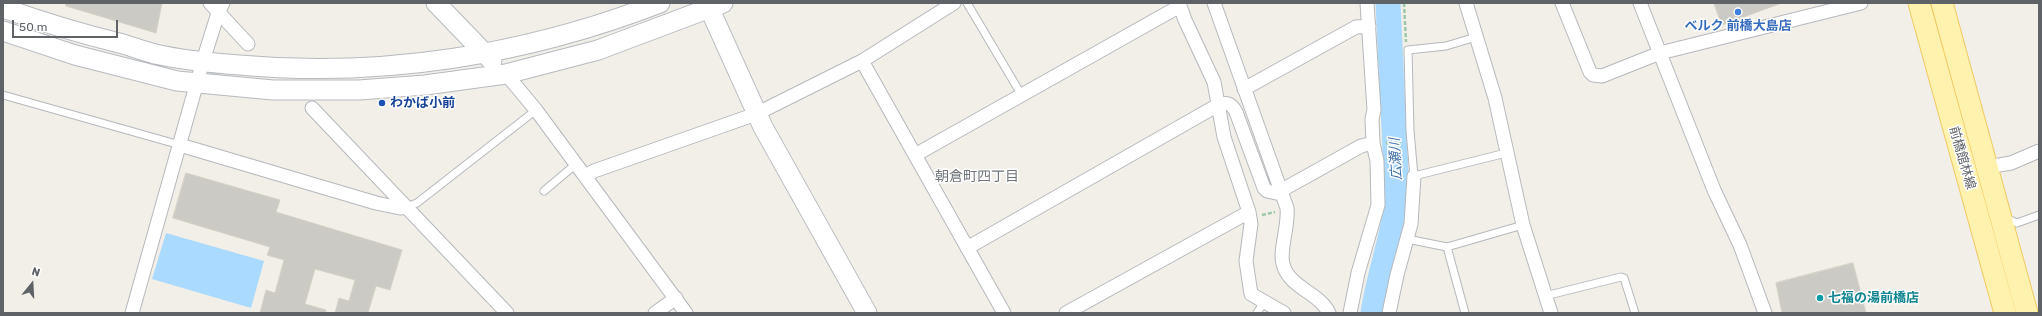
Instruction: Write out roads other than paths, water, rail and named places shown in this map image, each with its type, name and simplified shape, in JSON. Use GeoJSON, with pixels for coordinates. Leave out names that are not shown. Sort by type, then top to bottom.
{"type":"FeatureCollection","features":[{"type":"Feature","properties":{"kind":"main road","name":"前橋館林線"},"geometry":{"type":"LineString","coordinates":[[1919,3],[2005,313]]}},
{"type":"Feature","properties":{"kind":"main road","name":"前橋館林線"},"geometry":{"type":"LineString","coordinates":[[1942,3],[2027,313]]}},
{"type":"Feature","properties":{"kind":"street"},"geometry":{"type":"LineString","coordinates":[[436,3],[484,54],[506,74],[536,110],[686,313]]}},
{"type":"Feature","properties":{"kind":"street"},"geometry":{"type":"LineString","coordinates":[[3,8],[91,37],[155,54],[203,61],[272,68],[336,68],[434,62],[484,54],[567,35],[660,3]]}},
{"type":"Feature","properties":{"kind":"street"},"geometry":{"type":"LineString","coordinates":[[586,176],[756,114],[862,61],[954,3]]}},
{"type":"Feature","properties":{"kind":"street"},"geometry":{"type":"LineString","coordinates":[[1214,3],[1282,190],[1288,217],[1282,256],[1285,270],[1300,287],[1324,304],[1329,313]]}},
{"type":"Feature","properties":{"kind":"street"},"geometry":{"type":"LineString","coordinates":[[1350,313],[1358,273],[1378,205],[1378,160],[1372,119],[1374,110],[1367,3]]}},
{"type":"Feature","properties":{"kind":"street"},"geometry":{"type":"LineString","coordinates":[[1466,3],[1495,98],[1523,224],[1551,313]]}},
{"type":"Feature","properties":{"kind":"street"},"geometry":{"type":"LineString","coordinates":[[1562,3],[1589,69],[1593,75],[1602,76],[1660,53],[1861,3]]}},
{"type":"Feature","properties":{"kind":"street"},"geometry":{"type":"LineString","coordinates":[[1640,3],[1714,190],[1738,239],[1765,313]]}},
{"type":"Feature","properties":{"kind":"street"},"geometry":{"type":"LineString","coordinates":[[915,155],[1179,4],[1185,20],[1212,76],[1224,137],[1252,214],[1246,261],[1250,291],[1260,308],[1284,313]]}},
{"type":"Feature","properties":{"kind":"street"},"geometry":{"type":"LineString","coordinates":[[3,32],[75,55],[177,81],[273,90],[359,90],[438,84],[506,74],[598,50],[713,5],[756,114],[867,313]]}},
{"type":"Feature","properties":{"kind":"street"},"geometry":{"type":"LineString","coordinates":[[217,6],[248,44]]}},
{"type":"Feature","properties":{"kind":"street"},"geometry":{"type":"LineString","coordinates":[[132,313],[198,83],[217,6]]}},
{"type":"Feature","properties":{"kind":"street"},"geometry":{"type":"LineString","coordinates":[[1244,89],[1356,27],[1369,26]]}},
{"type":"Feature","properties":{"kind":"street"},"geometry":{"type":"LineString","coordinates":[[862,61],[1004,313]]}},
{"type":"Feature","properties":{"kind":"street"},"geometry":{"type":"LineString","coordinates":[[967,248],[1218,105],[1225,103],[1233,106],[1264,188],[1271,192],[1282,190],[1361,146],[1376,143]]}},
{"type":"Feature","properties":{"kind":"street"},"geometry":{"type":"LineString","coordinates":[[312,108],[507,313]]}},
{"type":"Feature","properties":{"kind":"street"},"geometry":{"type":"LineString","coordinates":[[180,145],[376,203],[400,208],[406,207]]}},
{"type":"Feature","properties":{"kind":"street"},"geometry":{"type":"LineString","coordinates":[[1987,167],[2011,163],[2039,151]]}},
{"type":"Feature","properties":{"kind":"street"},"geometry":{"type":"LineString","coordinates":[[1390,313],[1397,275],[1407,239],[1412,209],[1414,176]]}},
{"type":"Feature","properties":{"kind":"street"},"geometry":{"type":"LineString","coordinates":[[1066,313],[1252,214]]}},
{"type":"Feature","properties":{"kind":"street"},"geometry":{"type":"LineString","coordinates":[[655,313],[676,298]]}},
{"type":"Feature","properties":{"kind":"lane"},"geometry":{"type":"LineString","coordinates":[[967,3],[1021,94]]}},
{"type":"Feature","properties":{"kind":"lane"},"geometry":{"type":"LineString","coordinates":[[1476,37],[1446,46],[1416,47],[1408,50],[1407,61],[1414,176],[1506,153]]}},
{"type":"Feature","properties":{"kind":"lane"},"geometry":{"type":"LineString","coordinates":[[3,95],[180,145]]}},
{"type":"Feature","properties":{"kind":"lane"},"geometry":{"type":"LineString","coordinates":[[406,207],[416,203],[536,110]]}},
{"type":"Feature","properties":{"kind":"lane"},"geometry":{"type":"LineString","coordinates":[[544,191],[576,164]]}},
{"type":"Feature","properties":{"kind":"lane"},"geometry":{"type":"LineString","coordinates":[[2001,216],[2017,223],[2039,215]]}},
{"type":"Feature","properties":{"kind":"lane"},"geometry":{"type":"LineString","coordinates":[[1407,239],[1447,247],[1523,224]]}},
{"type":"Feature","properties":{"kind":"lane"},"geometry":{"type":"LineString","coordinates":[[1447,247],[1465,313]]}},
{"type":"Feature","properties":{"kind":"lane"},"geometry":{"type":"LineString","coordinates":[[1546,296],[1621,277],[1624,278],[1635,313]]}},
{"type":"Feature","properties":{"kind":"water"},"geometry":{"type":"Polygon","coordinates":[[[166,233],[264,261],[251,308],[152,279],[166,233]]]}},
{"type":"Feature","properties":{"kind":"waterway","name":"広瀬川"},"geometry":{"type":"LineString","coordinates":[[1373,313],[1390,238],[1396,208],[1397,193],[1388,3]]}},
{"type":"Feature","properties":{"kind":"place","name":"ベルク 前橋大島店"},"geometry":{"type":"Point","coordinates":[1738,12]}},
{"type":"Feature","properties":{"kind":"place","name":"わかば小前"},"geometry":{"type":"Point","coordinates":[382,103]}},
{"type":"Feature","properties":{"kind":"place","name":"七福の湯前橋店"},"geometry":{"type":"Point","coordinates":[1820,298]}},
{"type":"Feature","properties":{"kind":"district","name":"朝倉町四丁目"},"geometry":{"type":"Point","coordinates":[977,177]}}]}
